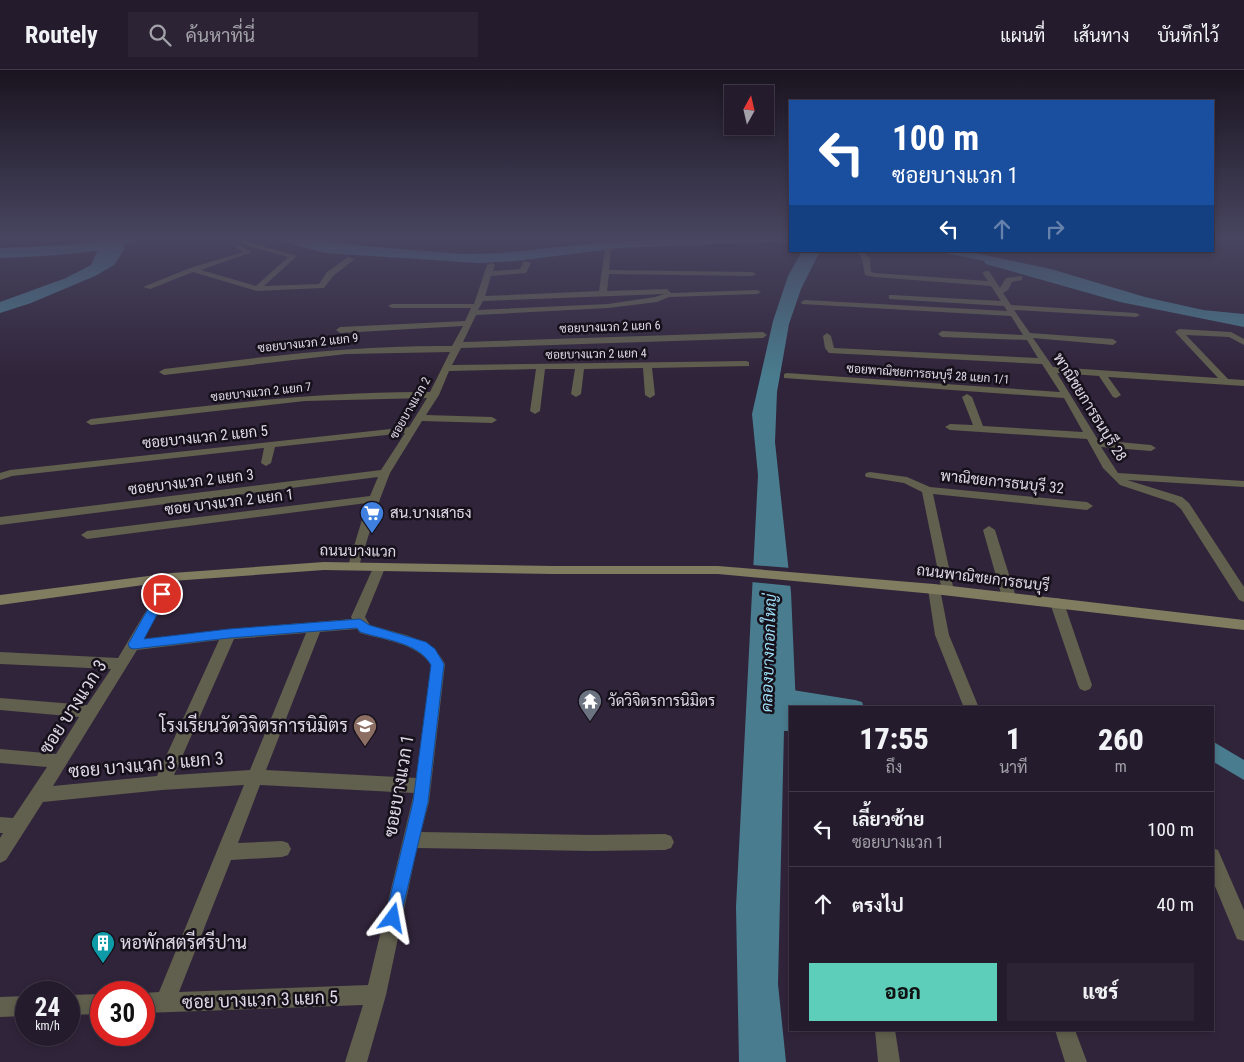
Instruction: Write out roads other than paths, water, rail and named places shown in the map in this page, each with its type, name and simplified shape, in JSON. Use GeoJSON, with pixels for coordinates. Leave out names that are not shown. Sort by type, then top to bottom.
{"type":"FeatureCollection","features":[{"type":"Feature","properties":{"kind":"main road","name":"ถนนบางแวก"},"geometry":{"type":"LineString","coordinates":[[0,600],[172,577],[324,566],[718,570]]}},
{"type":"Feature","properties":{"kind":"main road","name":"ถนนพาณิชยการธนบุรี"},"geometry":{"type":"LineString","coordinates":[[718,570],[817,577],[1009,597],[1244,625]]}},
{"type":"Feature","properties":{"kind":"street"},"geometry":{"type":"LineString","coordinates":[[147,288],[159,283]]}},
{"type":"Feature","properties":{"kind":"street"},"geometry":{"type":"LineString","coordinates":[[238,283],[257,289],[321,286],[323,283]]}},
{"type":"Feature","properties":{"kind":"street"},"geometry":{"type":"LineString","coordinates":[[257,289],[263,283]]}},
{"type":"Feature","properties":{"kind":"street","name":"ซอยบางแวก 2"},"geometry":{"type":"LineString","coordinates":[[354,566],[374,499],[385,473],[434,395],[477,306],[485,283]]}},
{"type":"Feature","properties":{"kind":"street"},"geometry":{"type":"LineString","coordinates":[[604,294],[605,283]]}},
{"type":"Feature","properties":{"kind":"street"},"geometry":{"type":"LineString","coordinates":[[952,283],[996,288],[1006,288],[1008,283]]}},
{"type":"Feature","properties":{"kind":"street","name":"พาณิชยการธนบุรี 28"},"geometry":{"type":"LineString","coordinates":[[993,283],[1067,396],[1107,466],[1124,483],[1178,500],[1185,506],[1244,598]]}},
{"type":"Feature","properties":{"kind":"street"},"geometry":{"type":"LineString","coordinates":[[477,306],[604,294],[664,291],[668,295]]}},
{"type":"Feature","properties":{"kind":"street"},"geometry":{"type":"LineString","coordinates":[[392,306],[627,304],[657,300],[668,295],[757,292]]}},
{"type":"Feature","properties":{"kind":"street"},"geometry":{"type":"LineString","coordinates":[[892,297],[1010,308]]}},
{"type":"Feature","properties":{"kind":"street"},"geometry":{"type":"LineString","coordinates":[[805,302],[1010,308],[1136,315]]}},
{"type":"Feature","properties":{"kind":"street"},"geometry":{"type":"LineString","coordinates":[[340,330],[468,323]]}},
{"type":"Feature","properties":{"kind":"street"},"geometry":{"type":"LineString","coordinates":[[1226,382],[1179,332],[1231,335],[1244,342]]}},
{"type":"Feature","properties":{"kind":"street"},"geometry":{"type":"LineString","coordinates":[[942,334],[1113,342]]}},
{"type":"Feature","properties":{"kind":"street","name":"ซอยบางแวก 2 แยก 6"},"geometry":{"type":"LineString","coordinates":[[456,347],[763,335]]}},
{"type":"Feature","properties":{"kind":"street"},"geometry":{"type":"LineString","coordinates":[[827,336],[829,348],[832,351],[1047,366],[1102,374],[1244,383]]}},
{"type":"Feature","properties":{"kind":"street","name":"ซอยบางแวก 2 แยก 9"},"geometry":{"type":"LineString","coordinates":[[164,372],[350,351],[456,347]]}},
{"type":"Feature","properties":{"kind":"street","name":"ซอยบางแวก 2 แยก 4"},"geometry":{"type":"LineString","coordinates":[[446,368],[746,364]]}},
{"type":"Feature","properties":{"kind":"street"},"geometry":{"type":"LineString","coordinates":[[647,365],[650,395]]}},
{"type":"Feature","properties":{"kind":"street"},"geometry":{"type":"LineString","coordinates":[[576,394],[580,366]]}},
{"type":"Feature","properties":{"kind":"street"},"geometry":{"type":"LineString","coordinates":[[535,411],[541,367]]}},
{"type":"Feature","properties":{"kind":"street"},"geometry":{"type":"LineString","coordinates":[[1102,374],[1116,395]]}},
{"type":"Feature","properties":{"kind":"street","name":"ซอยพาณิชยการธนบุรี 28 แยก 1/1"},"geometry":{"type":"LineString","coordinates":[[787,376],[1067,396]]}},
{"type":"Feature","properties":{"kind":"street","name":"ซอยบางแวก 2 แยก 7"},"geometry":{"type":"LineString","coordinates":[[91,422],[297,400],[408,394],[434,395]]}},
{"type":"Feature","properties":{"kind":"street"},"geometry":{"type":"LineString","coordinates":[[966,397],[979,429]]}},
{"type":"Feature","properties":{"kind":"street"},"geometry":{"type":"LineString","coordinates":[[420,418],[492,420]]}},
{"type":"Feature","properties":{"kind":"street"},"geometry":{"type":"LineString","coordinates":[[950,427],[1092,439],[1151,448]]}},
{"type":"Feature","properties":{"kind":"street","name":"ซอยบางแวก 2 แยก 5"},"geometry":{"type":"LineString","coordinates":[[0,477],[10,473],[414,429]]}},
{"type":"Feature","properties":{"kind":"street"},"geometry":{"type":"LineString","coordinates":[[266,464],[270,445]]}},
{"type":"Feature","properties":{"kind":"street","name":"ซอยบางแวก 2 แยก 3"},"geometry":{"type":"LineString","coordinates":[[0,521],[385,473]]}},
{"type":"Feature","properties":{"kind":"street"},"geometry":{"type":"LineString","coordinates":[[870,475],[910,480],[919,483],[927,490]]}},
{"type":"Feature","properties":{"kind":"street"},"geometry":{"type":"LineString","coordinates":[[1115,476],[1244,484]]}},
{"type":"Feature","properties":{"kind":"street","name":"พาณิชยการธนบุรี 32"},"geometry":{"type":"LineString","coordinates":[[971,706],[942,635],[941,590],[927,490],[1087,506]]}},
{"type":"Feature","properties":{"kind":"street","name":"ซอย บางแวก 2 แยก 1"},"geometry":{"type":"LineString","coordinates":[[87,535],[374,499]]}},
{"type":"Feature","properties":{"kind":"street"},"geometry":{"type":"LineString","coordinates":[[989,530],[1009,597]]}},
{"type":"Feature","properties":{"kind":"street"},"geometry":{"type":"LineString","coordinates":[[134,644],[229,634],[360,624],[358,617],[379,568]]}},
{"type":"Feature","properties":{"kind":"street","name":"ซอย บางแวก 3"},"geometry":{"type":"LineString","coordinates":[[0,854],[122,664],[172,577]]}},
{"type":"Feature","properties":{"kind":"street"},"geometry":{"type":"LineString","coordinates":[[1057,603],[1085,685]]}},
{"type":"Feature","properties":{"kind":"street","name":"ซอยบางแวก 1"},"geometry":{"type":"LineString","coordinates":[[356,1062],[376,996],[410,840],[421,802],[438,664],[431,653],[421,646],[365,629],[360,624]]}},
{"type":"Feature","properties":{"kind":"street"},"geometry":{"type":"LineString","coordinates":[[165,1003],[315,627]]}},
{"type":"Feature","properties":{"kind":"street"},"geometry":{"type":"LineString","coordinates":[[162,783],[229,634]]}},
{"type":"Feature","properties":{"kind":"street"},"geometry":{"type":"LineString","coordinates":[[0,658],[122,664]]}},
{"type":"Feature","properties":{"kind":"street"},"geometry":{"type":"LineString","coordinates":[[0,704],[92,712]]}},
{"type":"Feature","properties":{"kind":"street"},"geometry":{"type":"LineString","coordinates":[[0,756],[60,761]]}},
{"type":"Feature","properties":{"kind":"street","name":"ซอย บางแวก 3 แยก 3"},"geometry":{"type":"LineString","coordinates":[[39,795],[256,776],[423,786]]}},
{"type":"Feature","properties":{"kind":"street"},"geometry":{"type":"LineString","coordinates":[[0,826],[18,827]]}},
{"type":"Feature","properties":{"kind":"street"},"geometry":{"type":"LineString","coordinates":[[410,840],[591,843],[665,842]]}},
{"type":"Feature","properties":{"kind":"street"},"geometry":{"type":"LineString","coordinates":[[225,852],[282,849]]}},
{"type":"Feature","properties":{"kind":"street"},"geometry":{"type":"LineString","coordinates":[[1214,861],[1244,932]]}},
{"type":"Feature","properties":{"kind":"street","name":"ซอย บางแวก 3 แยก 5"},"geometry":{"type":"LineString","coordinates":[[155,1003],[376,996]]}},
{"type":"Feature","properties":{"kind":"street"},"geometry":{"type":"LineString","coordinates":[[0,1007],[15,1006]]}},
{"type":"Feature","properties":{"kind":"street"},"geometry":{"type":"LineString","coordinates":[[885,1031],[889,1062]]}},
{"type":"Feature","properties":{"kind":"street"},"geometry":{"type":"LineString","coordinates":[[1065,1031],[1076,1062]]}},
{"type":"Feature","properties":{"kind":"water"},"geometry":{"type":"Polygon","coordinates":[[[51,283],[78,283],[31,303],[0,313],[0,302],[51,283]]]}},
{"type":"Feature","properties":{"kind":"water","name":"คลองบางกอกใหญ่"},"geometry":{"type":"Polygon","coordinates":[[[786,283],[804,283],[789,324],[777,392],[775,442],[791,592],[796,706],[789,706],[789,731],[784,731],[778,984],[786,1062],[739,1062],[736,907],[758,475],[752,414],[773,321],[786,283]]]}},
{"type":"Feature","properties":{"kind":"water"},"geometry":{"type":"Polygon","coordinates":[[[1054,283],[1099,283],[1145,297],[1203,310],[1244,314],[1244,327],[1120,302],[1054,283]]]}},
{"type":"Feature","properties":{"kind":"waterway","name":"คลองบางกอกใหญ่"},"geometry":{"type":"LineString","coordinates":[[774,695],[843,706]]}},
{"type":"Feature","properties":{"kind":"waterway"},"geometry":{"type":"LineString","coordinates":[[1214,751],[1244,771]]}},
{"type":"Feature","properties":{"kind":"place","name":"สน.บางเสาธง"},"geometry":{"type":"Point","coordinates":[372,534]}},
{"type":"Feature","properties":{"kind":"place","name":"วัดวิจิตรการนิมิตร"},"geometry":{"type":"Point","coordinates":[590,722]}},
{"type":"Feature","properties":{"kind":"place","name":"โรงเรียนวัดวิจิตรการนิมิตร"},"geometry":{"type":"Point","coordinates":[365,747]}},
{"type":"Feature","properties":{"kind":"place","name":"หอพักสตรีศรีปาน"},"geometry":{"type":"Point","coordinates":[103,964]}}]}
